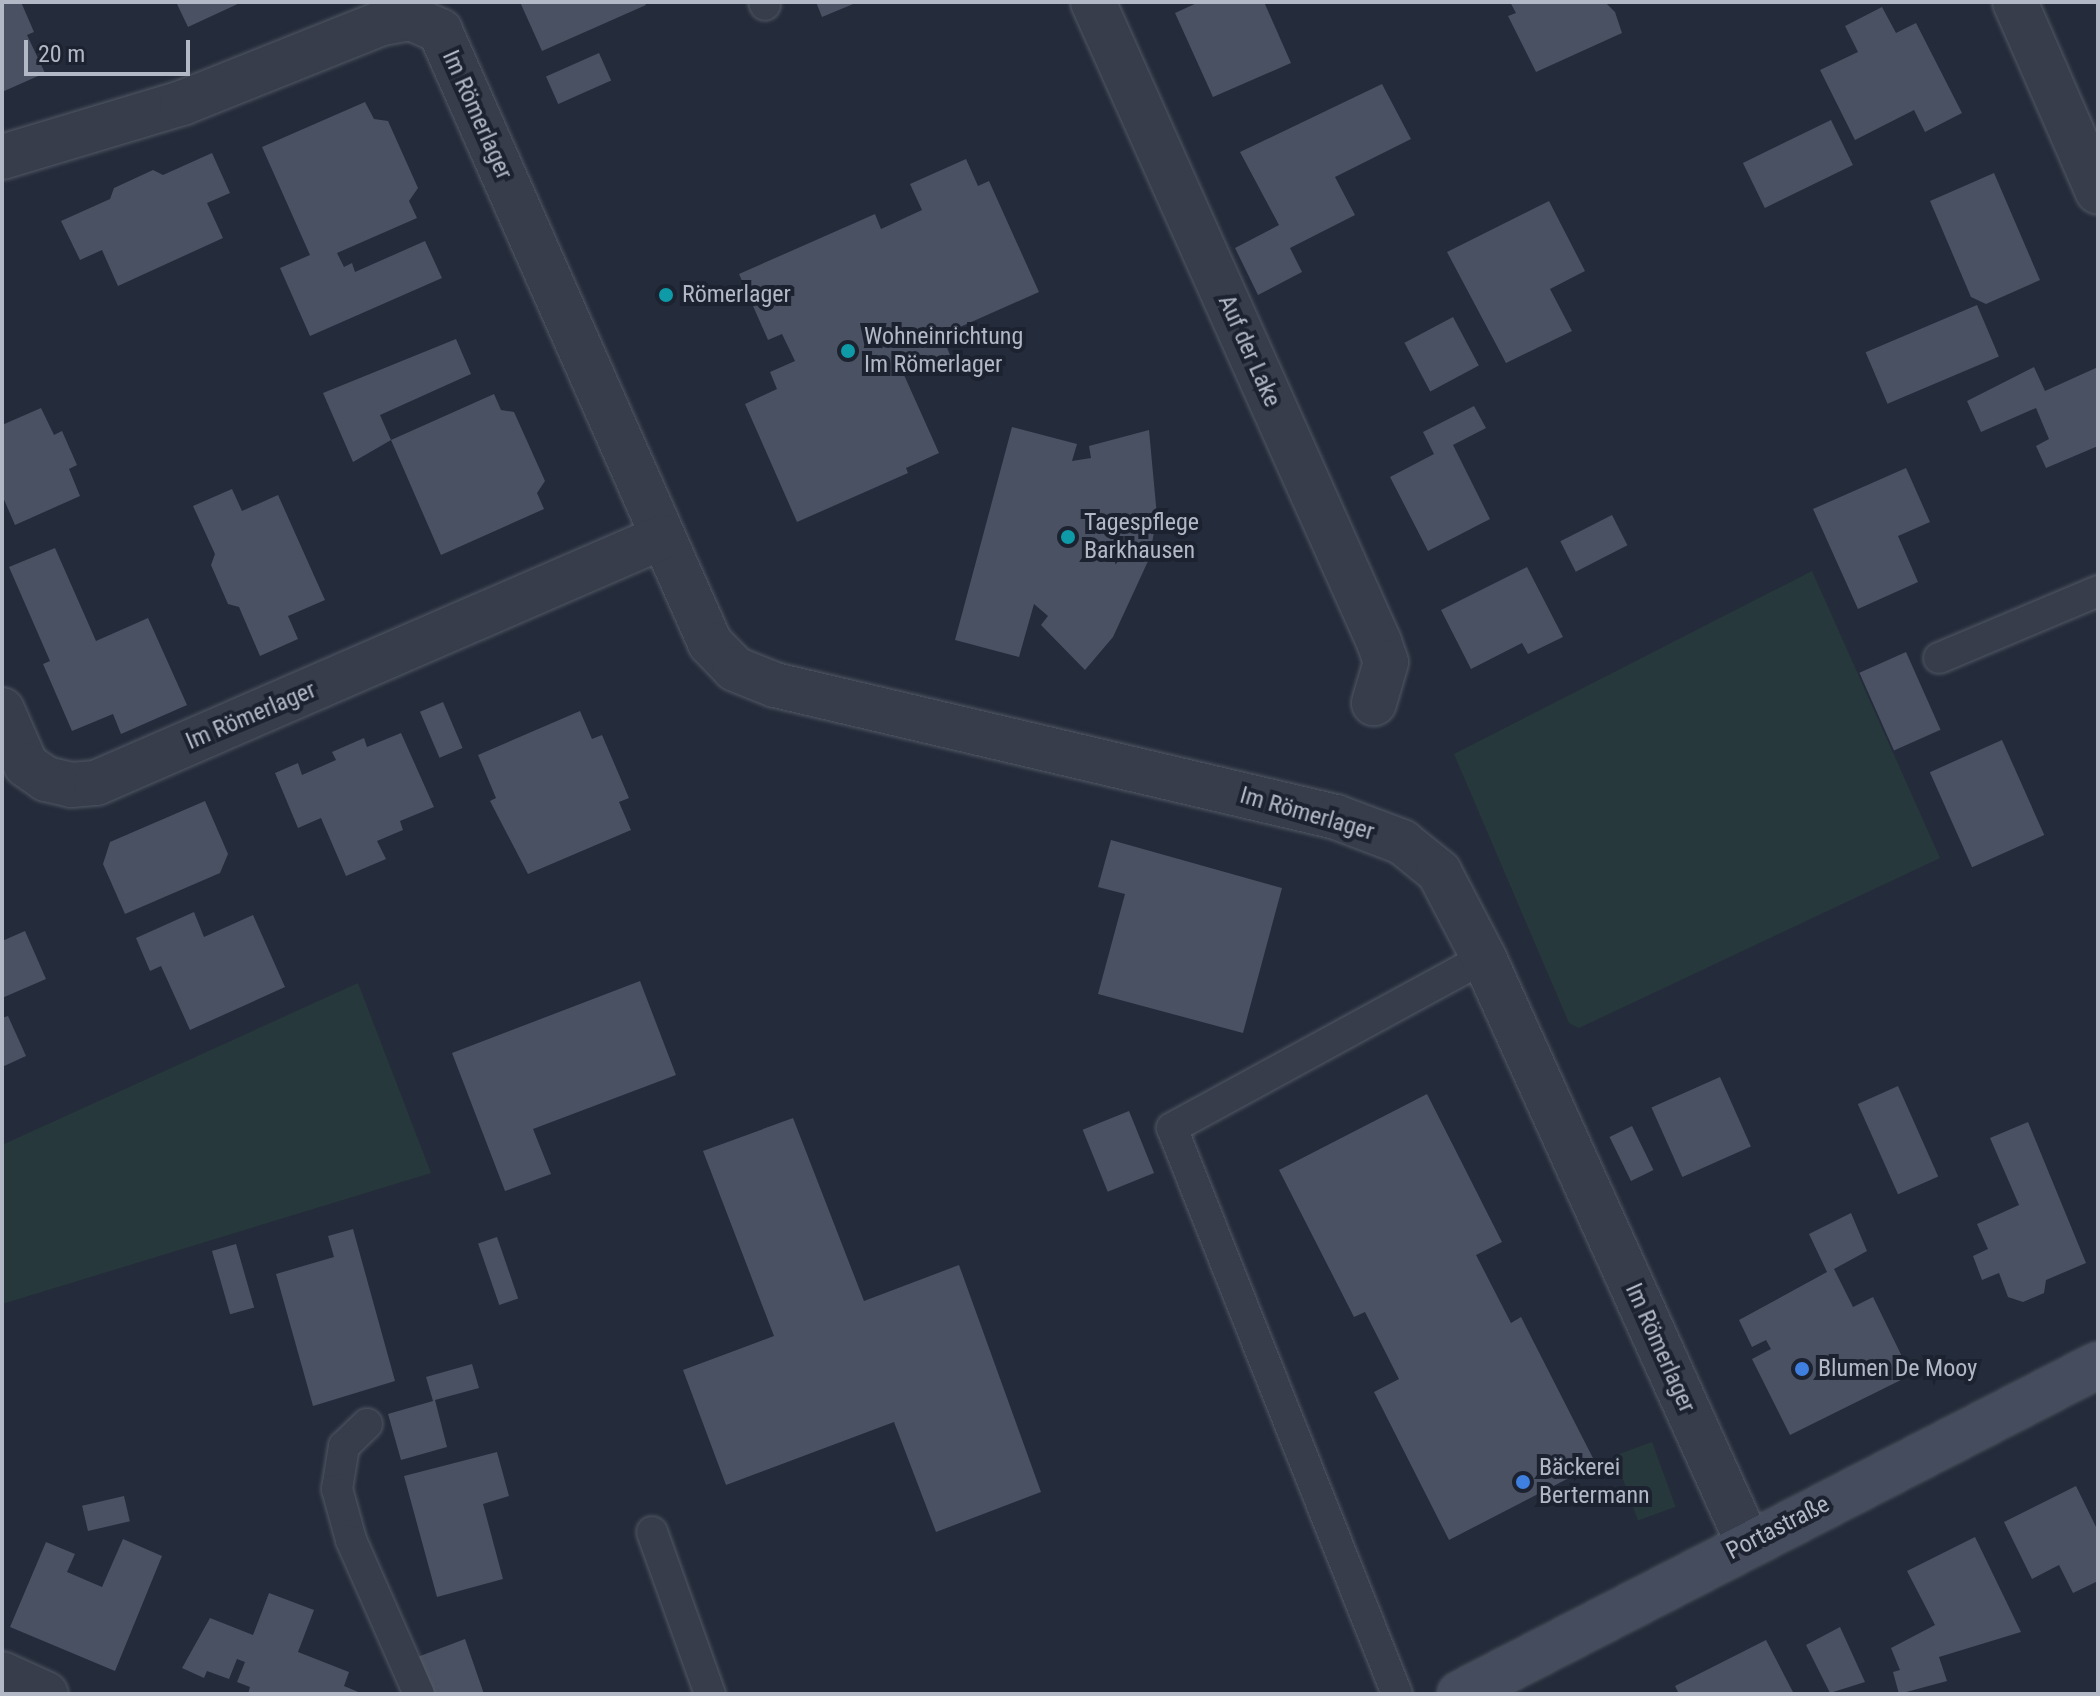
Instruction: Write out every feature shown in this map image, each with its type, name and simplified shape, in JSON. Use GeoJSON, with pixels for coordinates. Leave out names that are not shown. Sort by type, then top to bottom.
{"type":"FeatureCollection","features":[{"type":"Feature","properties":{"kind":"main road","name":"Portastraße"},"geometry":{"type":"LineString","coordinates":[[1460,1694],[2098,1365]]}},
{"type":"Feature","properties":{"kind":"street","name":"Auf der Lake"},"geometry":{"type":"LineString","coordinates":[[1093,2],[1379,642],[1386,662],[1374,703]]}},
{"type":"Feature","properties":{"kind":"street"},"geometry":{"type":"LineString","coordinates":[[2015,2],[2098,192]]}},
{"type":"Feature","properties":{"kind":"street","name":"Im Römerlager"},"geometry":{"type":"LineString","coordinates":[[2,157],[182,103],[382,23],[434,16],[710,643],[735,669],[775,685],[1336,817],[1402,842],[1439,872],[1484,958],[1748,1543]]}},
{"type":"Feature","properties":{"kind":"street","name":"Im Römerlager"},"geometry":{"type":"LineString","coordinates":[[2,710],[26,765],[46,779],[71,785],[96,783],[662,537]]}},
{"type":"Feature","properties":{"kind":"street"},"geometry":{"type":"LineString","coordinates":[[2,1674],[46,1694]]}},
{"type":"Feature","properties":{"kind":"lane"},"geometry":{"type":"LineString","coordinates":[[1939,658],[2098,591]]}},
{"type":"Feature","properties":{"kind":"lane"},"geometry":{"type":"LineString","coordinates":[[1397,1694],[1172,1128],[1484,958]]}},
{"type":"Feature","properties":{"kind":"lane"},"geometry":{"type":"LineString","coordinates":[[367,1424],[344,1446],[337,1489],[351,1540],[419,1694]]}},
{"type":"Feature","properties":{"kind":"lane"},"geometry":{"type":"LineString","coordinates":[[652,1532],[710,1694]]}},
{"type":"Feature","properties":{"kind":"shaded area"},"geometry":{"type":"Polygon","coordinates":[[[1812,571],[1940,858],[1579,1028],[1569,1023],[1454,754],[1812,571]]]}},
{"type":"Feature","properties":{"kind":"shaded area"},"geometry":{"type":"Polygon","coordinates":[[[358,983],[431,1173],[2,1304],[2,1145],[358,983]]]}},
{"type":"Feature","properties":{"kind":"shaded area"},"geometry":{"type":"Polygon","coordinates":[[[1652,1442],[1676,1507],[1638,1521],[1614,1456],[1652,1442]]]}},
{"type":"Feature","properties":{"kind":"building"},"geometry":{"type":"Polygon","coordinates":[[[2,2],[21,2],[34,32],[27,35],[45,73],[2,92],[2,2]]]}},
{"type":"Feature","properties":{"kind":"building"},"geometry":{"type":"Polygon","coordinates":[[[176,2],[242,2],[188,27],[176,2]]]}},
{"type":"Feature","properties":{"kind":"building"},"geometry":{"type":"Polygon","coordinates":[[[520,2],[644,2],[646,5],[542,51],[520,2]]]}},
{"type":"Feature","properties":{"kind":"building"},"geometry":{"type":"Polygon","coordinates":[[[816,2],[858,2],[822,17],[816,2]]]}},
{"type":"Feature","properties":{"kind":"building"},"geometry":{"type":"Polygon","coordinates":[[[1199,2],[1264,2],[1291,63],[1213,97],[1175,13],[1199,2]]]}},
{"type":"Feature","properties":{"kind":"building"},"geometry":{"type":"Polygon","coordinates":[[[1510,2],[1605,2],[1615,12],[1622,33],[1536,72],[1508,16],[1516,13],[1510,2]]]}},
{"type":"Feature","properties":{"kind":"building"},"geometry":{"type":"Polygon","coordinates":[[[1882,7],[1896,33],[1916,23],[1962,113],[1925,132],[1914,110],[1855,140],[1820,70],[1858,52],[1845,26],[1882,7]]]}},
{"type":"Feature","properties":{"kind":"building"},"geometry":{"type":"Polygon","coordinates":[[[599,53],[611,80],[558,104],[546,77],[599,53]]]}},
{"type":"Feature","properties":{"kind":"building"},"geometry":{"type":"Polygon","coordinates":[[[1382,84],[1411,139],[1335,177],[1355,215],[1290,248],[1302,272],[1258,295],[1235,248],[1279,225],[1240,152],[1382,84]]]}},
{"type":"Feature","properties":{"kind":"building"},"geometry":{"type":"Polygon","coordinates":[[[365,102],[374,119],[388,121],[418,188],[409,201],[417,218],[337,253],[344,267],[352,263],[355,272],[425,241],[442,278],[310,336],[280,268],[310,255],[262,147],[365,102]]]}},
{"type":"Feature","properties":{"kind":"building"},"geometry":{"type":"Polygon","coordinates":[[[1831,120],[1853,165],[1765,208],[1743,163],[1831,120]]]}},
{"type":"Feature","properties":{"kind":"building"},"geometry":{"type":"Polygon","coordinates":[[[212,153],[230,193],[207,203],[223,238],[118,286],[102,250],[80,260],[61,221],[110,199],[114,188],[153,170],[163,175],[212,153]]]}},
{"type":"Feature","properties":{"kind":"building","name":"Wohneinrichtung Im Römerlager"},"geometry":{"type":"Polygon","coordinates":[[[966,159],[978,186],[989,181],[1039,292],[942,335],[950,355],[904,375],[939,453],[906,468],[908,473],[797,522],[745,404],[777,389],[770,372],[795,361],[782,334],[768,340],[739,274],[875,214],[881,229],[922,210],[910,184],[966,159]]]}},
{"type":"Feature","properties":{"kind":"building"},"geometry":{"type":"Polygon","coordinates":[[[1994,173],[2040,280],[1986,304],[1971,297],[1930,201],[1994,173]]]}},
{"type":"Feature","properties":{"kind":"building"},"geometry":{"type":"Polygon","coordinates":[[[1549,201],[1585,271],[1550,289],[1572,331],[1506,363],[1447,252],[1549,201]]]}},
{"type":"Feature","properties":{"kind":"building"},"geometry":{"type":"Polygon","coordinates":[[[1977,305],[1999,357],[1887,404],[1866,352],[1977,305]]]}},
{"type":"Feature","properties":{"kind":"building"},"geometry":{"type":"Polygon","coordinates":[[[1453,317],[1479,366],[1430,391],[1404,343],[1453,317]]]}},
{"type":"Feature","properties":{"kind":"building"},"geometry":{"type":"Polygon","coordinates":[[[456,339],[471,374],[380,415],[391,440],[353,462],[323,393],[456,339]]]}},
{"type":"Feature","properties":{"kind":"building"},"geometry":{"type":"Polygon","coordinates":[[[2034,367],[2045,391],[2098,367],[2098,446],[2046,468],[2036,446],[2049,439],[2036,408],[1981,432],[1967,401],[2034,367]]]}},
{"type":"Feature","properties":{"kind":"building"},"geometry":{"type":"Polygon","coordinates":[[[494,394],[501,410],[514,412],[545,481],[537,493],[544,509],[441,555],[391,440],[494,394]]]}},
{"type":"Feature","properties":{"kind":"building"},"geometry":{"type":"Polygon","coordinates":[[[1474,406],[1486,428],[1453,445],[1490,519],[1428,551],[1390,477],[1434,454],[1423,432],[1474,406]]]}},
{"type":"Feature","properties":{"kind":"building"},"geometry":{"type":"Polygon","coordinates":[[[41,408],[54,435],[62,431],[77,465],[69,469],[80,496],[15,525],[2,495],[2,425],[41,408]]]}},
{"type":"Feature","properties":{"kind":"building","name":"Tagespflege Barkhausen"},"geometry":{"type":"Polygon","coordinates":[[[1012,427],[1077,444],[1072,461],[1091,458],[1089,446],[1149,430],[1157,516],[1149,559],[1113,637],[1085,670],[1041,625],[1048,616],[1034,604],[1019,657],[955,640],[1012,427]]]}},
{"type":"Feature","properties":{"kind":"building"},"geometry":{"type":"Polygon","coordinates":[[[1906,468],[1930,522],[1898,536],[1918,582],[1858,609],[1813,509],[1906,468]]]}},
{"type":"Feature","properties":{"kind":"building"},"geometry":{"type":"Polygon","coordinates":[[[232,489],[242,511],[278,495],[325,600],[288,616],[298,639],[260,656],[239,607],[228,604],[211,565],[215,554],[193,506],[232,489]]]}},
{"type":"Feature","properties":{"kind":"building"},"geometry":{"type":"Polygon","coordinates":[[[1612,515],[1627,545],[1576,572],[1560,541],[1612,515]]]}},
{"type":"Feature","properties":{"kind":"building"},"geometry":{"type":"Polygon","coordinates":[[[55,548],[96,641],[148,618],[187,705],[121,734],[113,714],[72,731],[43,664],[50,661],[9,567],[55,548]]]}},
{"type":"Feature","properties":{"kind":"building"},"geometry":{"type":"Polygon","coordinates":[[[1527,567],[1563,637],[1528,654],[1522,643],[1471,669],[1441,610],[1527,567]]]}},
{"type":"Feature","properties":{"kind":"building"},"geometry":{"type":"Polygon","coordinates":[[[1906,652],[1941,730],[1894,750],[1859,673],[1906,652]]]}},
{"type":"Feature","properties":{"kind":"building"},"geometry":{"type":"Polygon","coordinates":[[[443,702],[463,748],[440,758],[420,712],[443,702]]]}},
{"type":"Feature","properties":{"kind":"building"},"geometry":{"type":"Polygon","coordinates":[[[580,711],[592,739],[602,735],[629,798],[619,802],[631,830],[528,874],[490,801],[496,798],[478,755],[580,711]]]}},
{"type":"Feature","properties":{"kind":"building"},"geometry":{"type":"Polygon","coordinates":[[[401,733],[434,807],[400,821],[403,830],[377,841],[386,859],[346,876],[321,818],[298,828],[275,773],[298,763],[302,775],[336,760],[332,752],[364,738],[367,747],[401,733]]]}},
{"type":"Feature","properties":{"kind":"building"},"geometry":{"type":"Polygon","coordinates":[[[2002,740],[2044,835],[1972,867],[1930,772],[2002,740]]]}},
{"type":"Feature","properties":{"kind":"building"},"geometry":{"type":"Polygon","coordinates":[[[205,801],[228,854],[220,873],[125,914],[103,864],[110,842],[205,801]]]}},
{"type":"Feature","properties":{"kind":"building"},"geometry":{"type":"Polygon","coordinates":[[[1111,840],[1282,888],[1243,1033],[1098,994],[1125,894],[1098,887],[1111,840]]]}},
{"type":"Feature","properties":{"kind":"building"},"geometry":{"type":"Polygon","coordinates":[[[194,912],[204,937],[253,915],[285,987],[190,1030],[161,966],[150,971],[136,938],[194,912]]]}},
{"type":"Feature","properties":{"kind":"building"},"geometry":{"type":"Polygon","coordinates":[[[25,931],[46,979],[2,998],[2,941],[25,931]]]}},
{"type":"Feature","properties":{"kind":"building"},"geometry":{"type":"Polygon","coordinates":[[[640,981],[676,1075],[533,1129],[551,1174],[505,1191],[452,1053],[640,981]]]}},
{"type":"Feature","properties":{"kind":"building"},"geometry":{"type":"Polygon","coordinates":[[[8,1016],[26,1056],[2,1067],[2,1018],[8,1016]]]}},
{"type":"Feature","properties":{"kind":"building"},"geometry":{"type":"Polygon","coordinates":[[[1720,1077],[1751,1146],[1682,1177],[1651,1108],[1720,1077]]]}},
{"type":"Feature","properties":{"kind":"building"},"geometry":{"type":"Polygon","coordinates":[[[1898,1086],[1938,1176],[1898,1194],[1858,1104],[1898,1086]]]}},
{"type":"Feature","properties":{"kind":"building"},"geometry":{"type":"Polygon","coordinates":[[[1427,1094],[1502,1242],[1476,1255],[1511,1323],[1521,1317],[1596,1464],[1449,1540],[1374,1392],[1399,1379],[1365,1312],[1354,1317],[1279,1170],[1427,1094]]]}},
{"type":"Feature","properties":{"kind":"building"},"geometry":{"type":"Polygon","coordinates":[[[1129,1111],[1154,1173],[1108,1192],[1083,1130],[1129,1111]]]}},
{"type":"Feature","properties":{"kind":"building"},"geometry":{"type":"Polygon","coordinates":[[[793,1118],[864,1301],[959,1265],[1041,1492],[936,1532],[894,1422],[726,1485],[683,1370],[774,1336],[703,1151],[793,1118]]]}},
{"type":"Feature","properties":{"kind":"building"},"geometry":{"type":"Polygon","coordinates":[[[2028,1122],[2086,1263],[2046,1280],[2044,1293],[2023,1302],[2008,1297],[1999,1273],[1982,1280],[1973,1256],[1988,1249],[1977,1224],[2019,1205],[1990,1138],[2028,1122]]]}},
{"type":"Feature","properties":{"kind":"building"},"geometry":{"type":"Polygon","coordinates":[[[1632,1126],[1653,1170],[1631,1181],[1610,1137],[1632,1126]]]}},
{"type":"Feature","properties":{"kind":"building"},"geometry":{"type":"Polygon","coordinates":[[[1851,1213],[1867,1251],[1834,1269],[1853,1307],[1873,1297],[1911,1375],[1790,1435],[1752,1359],[1771,1349],[1766,1340],[1752,1347],[1739,1320],[1827,1272],[1809,1234],[1851,1213]]]}},
{"type":"Feature","properties":{"kind":"building"},"geometry":{"type":"Polygon","coordinates":[[[353,1229],[395,1381],[313,1406],[276,1274],[334,1257],[328,1236],[353,1229]]]}},
{"type":"Feature","properties":{"kind":"building"},"geometry":{"type":"Polygon","coordinates":[[[497,1237],[518,1298],[499,1305],[478,1244],[497,1237]]]}},
{"type":"Feature","properties":{"kind":"building"},"geometry":{"type":"Polygon","coordinates":[[[236,1244],[254,1307],[230,1314],[212,1251],[236,1244]]]}},
{"type":"Feature","properties":{"kind":"building"},"geometry":{"type":"Polygon","coordinates":[[[472,1364],[479,1388],[435,1400],[447,1447],[401,1460],[388,1414],[433,1401],[426,1377],[472,1364]]]}},
{"type":"Feature","properties":{"kind":"building"},"geometry":{"type":"Polygon","coordinates":[[[497,1452],[509,1496],[483,1504],[503,1579],[437,1597],[404,1476],[497,1452]]]}},
{"type":"Feature","properties":{"kind":"building"},"geometry":{"type":"Polygon","coordinates":[[[2076,1486],[2098,1531],[2098,1581],[2073,1593],[2059,1565],[2032,1579],[2004,1522],[2076,1486]]]}},
{"type":"Feature","properties":{"kind":"building"},"geometry":{"type":"Polygon","coordinates":[[[124,1496],[130,1521],[88,1531],[82,1506],[124,1496]]]}},
{"type":"Feature","properties":{"kind":"building"},"geometry":{"type":"Polygon","coordinates":[[[1975,1537],[2021,1632],[1939,1657],[1947,1681],[1899,1694],[1893,1672],[1900,1670],[1891,1648],[1935,1625],[1907,1571],[1975,1537]]]}},
{"type":"Feature","properties":{"kind":"building"},"geometry":{"type":"Polygon","coordinates":[[[123,1539],[162,1556],[115,1671],[10,1627],[46,1542],[75,1554],[67,1572],[102,1587],[123,1539]]]}},
{"type":"Feature","properties":{"kind":"building"},"geometry":{"type":"Polygon","coordinates":[[[269,1593],[314,1610],[298,1652],[349,1672],[344,1686],[363,1694],[248,1694],[250,1687],[237,1682],[245,1662],[237,1659],[229,1679],[207,1671],[204,1678],[182,1668],[210,1618],[253,1635],[269,1593]]]}},
{"type":"Feature","properties":{"kind":"building"},"geometry":{"type":"Polygon","coordinates":[[[1840,1627],[1865,1682],[1830,1693],[1806,1645],[1840,1627]]]}},
{"type":"Feature","properties":{"kind":"building"},"geometry":{"type":"Polygon","coordinates":[[[465,1639],[484,1694],[421,1694],[407,1661],[465,1639]]]}},
{"type":"Feature","properties":{"kind":"building"},"geometry":{"type":"Polygon","coordinates":[[[1766,1640],[1794,1694],[1679,1694],[1675,1686],[1766,1640]]]}},
{"type":"Feature","properties":{"kind":"place","name":"Römerlager"},"geometry":{"type":"Point","coordinates":[666,295]}},
{"type":"Feature","properties":{"kind":"place","name":"Wohneinrichtung Im Römerlager"},"geometry":{"type":"Point","coordinates":[848,351]}},
{"type":"Feature","properties":{"kind":"place","name":"Tagespflege Barkhausen"},"geometry":{"type":"Point","coordinates":[1068,537]}},
{"type":"Feature","properties":{"kind":"place","name":"Blumen De Mooy"},"geometry":{"type":"Point","coordinates":[1802,1369]}},
{"type":"Feature","properties":{"kind":"place","name":"Bäckerei Bertermann"},"geometry":{"type":"Point","coordinates":[1523,1482]}}]}
